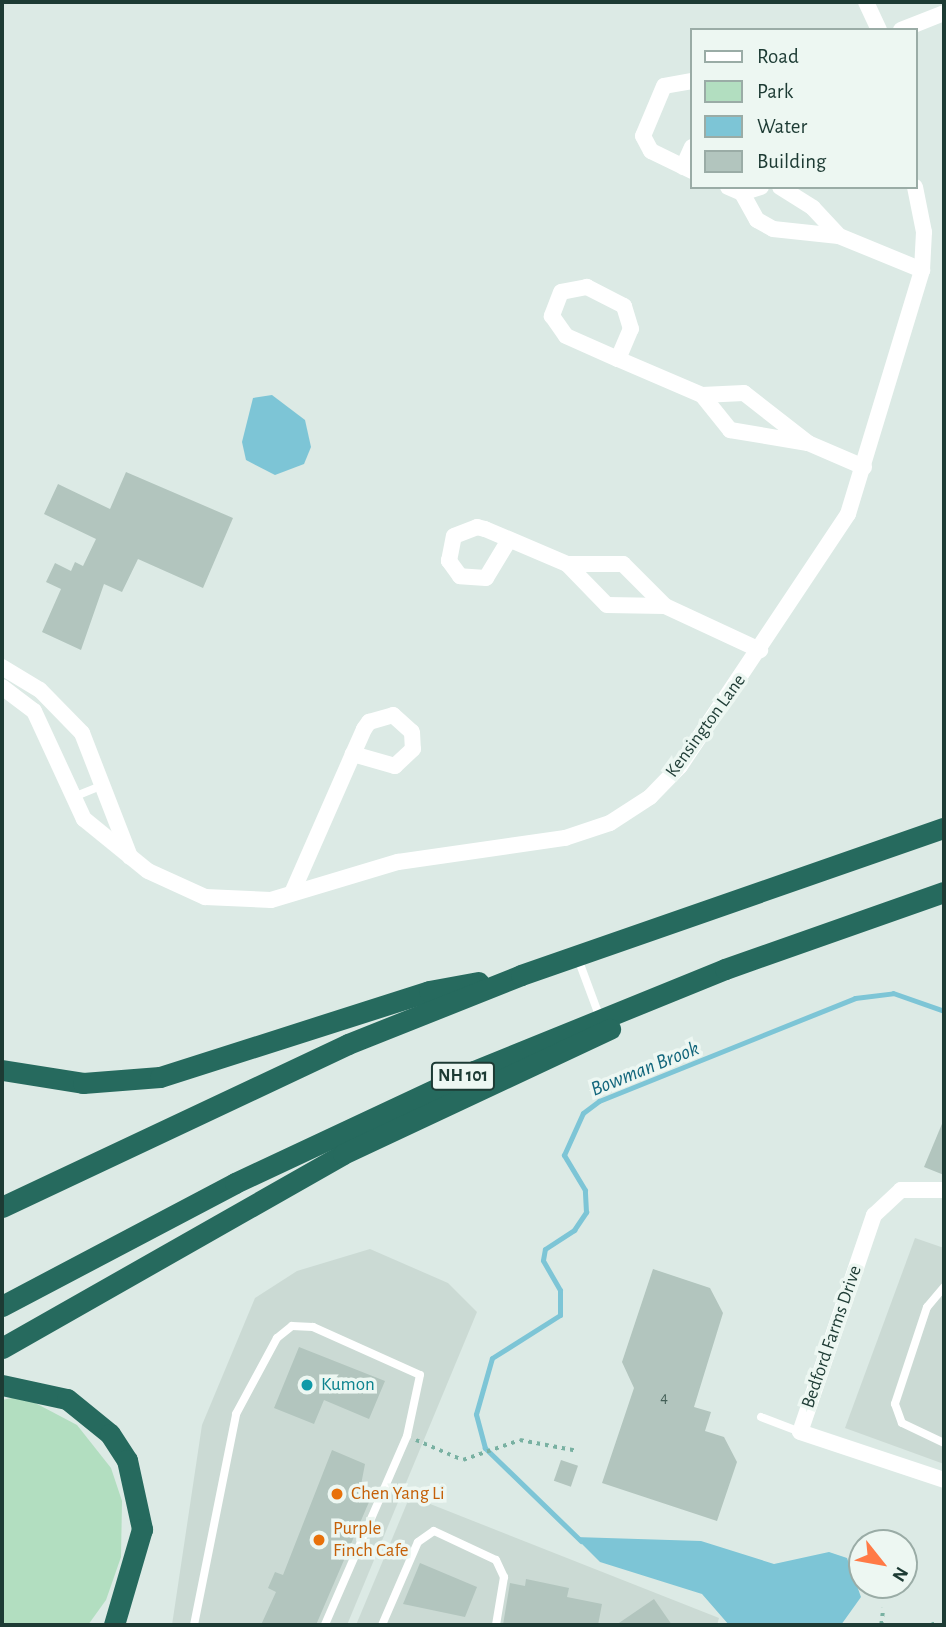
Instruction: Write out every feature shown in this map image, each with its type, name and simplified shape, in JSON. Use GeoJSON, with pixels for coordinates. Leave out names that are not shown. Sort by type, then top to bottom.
{"type":"FeatureCollection","features":[{"type":"Feature","properties":{"kind":"highway"},"geometry":{"type":"LineString","coordinates":[[2,1207],[208,1105],[521,975],[944,828]]}},
{"type":"Feature","properties":{"kind":"highway","name":"NH 101"},"geometry":{"type":"LineString","coordinates":[[2,1306],[291,1156],[600,1018],[725,969],[944,892]]}},
{"type":"Feature","properties":{"kind":"highway"},"geometry":{"type":"LineString","coordinates":[[2,1348],[343,1154],[665,1004],[725,969]]}},
{"type":"Feature","properties":{"kind":"highway"},"geometry":{"type":"LineString","coordinates":[[2,1070],[83,1083],[160,1077],[429,991],[521,975]]}},
{"type":"Feature","properties":{"kind":"highway"},"geometry":{"type":"LineString","coordinates":[[2,1385],[67,1399],[110,1434],[127,1460],[142,1529],[114,1625]]}},
{"type":"Feature","properties":{"kind":"highway"},"geometry":{"type":"LineString","coordinates":[[103,1625],[122,1603]]}},
{"type":"Feature","properties":{"kind":"street"},"geometry":{"type":"LineString","coordinates":[[866,2],[878,28]]}},
{"type":"Feature","properties":{"kind":"street"},"geometry":{"type":"LineString","coordinates":[[906,28],[944,13]]}},
{"type":"Feature","properties":{"kind":"street"},"geometry":{"type":"LineString","coordinates":[[688,169],[651,151],[643,127],[664,86],[690,81]]}},
{"type":"Feature","properties":{"kind":"street"},"geometry":{"type":"LineString","coordinates":[[783,189],[813,208],[839,236]]}},
{"type":"Feature","properties":{"kind":"street","name":"Kensington Lane"},"geometry":{"type":"LineString","coordinates":[[2,687],[34,711],[70,798],[131,859],[205,897],[250,902],[292,893],[398,862],[565,838],[610,823],[666,782],[831,545],[864,467],[922,270],[924,232],[915,189]]}},
{"type":"Feature","properties":{"kind":"street"},"geometry":{"type":"LineString","coordinates":[[735,190],[757,220],[773,229],[839,236],[922,270]]}},
{"type":"Feature","properties":{"kind":"street"},"geometry":{"type":"LineString","coordinates":[[618,359],[631,329],[624,306],[587,287],[561,292],[552,316],[560,331],[618,359],[702,395],[744,393],[808,443]]}},
{"type":"Feature","properties":{"kind":"street"},"geometry":{"type":"LineString","coordinates":[[702,395],[730,430],[808,443],[864,467]]}},
{"type":"Feature","properties":{"kind":"street"},"geometry":{"type":"LineString","coordinates":[[509,540],[567,564],[623,564],[666,606],[760,650]]}},
{"type":"Feature","properties":{"kind":"street"},"geometry":{"type":"LineString","coordinates":[[567,564],[607,605],[666,606]]}},
{"type":"Feature","properties":{"kind":"street"},"geometry":{"type":"LineString","coordinates":[[2,667],[40,690],[82,733],[131,859]]}},
{"type":"Feature","properties":{"kind":"street"},"geometry":{"type":"LineString","coordinates":[[292,893],[353,754]]}},
{"type":"Feature","properties":{"kind":"street","name":"Bedford Farms Drive"},"geometry":{"type":"LineString","coordinates":[[944,1190],[925,1185],[901,1190],[874,1215],[800,1432],[944,1480]]}},
{"type":"Feature","properties":{"kind":"lane"},"geometry":{"type":"LineString","coordinates":[[70,798],[104,785]]}},
{"type":"Feature","properties":{"kind":"lane"},"geometry":{"type":"LineString","coordinates":[[577,956],[600,1018]]}},
{"type":"Feature","properties":{"kind":"lane"},"geometry":{"type":"LineString","coordinates":[[944,1287],[927,1307],[895,1404],[902,1423],[944,1443]]}},
{"type":"Feature","properties":{"kind":"lane"},"geometry":{"type":"LineString","coordinates":[[194,1625],[236,1414],[277,1338],[292,1325],[313,1327],[420,1375],[407,1436],[325,1625]]}},
{"type":"Feature","properties":{"kind":"lane"},"geometry":{"type":"LineString","coordinates":[[761,1417],[800,1432]]}},
{"type":"Feature","properties":{"kind":"lane"},"geometry":{"type":"LineString","coordinates":[[382,1625],[418,1542],[434,1531],[496,1560],[504,1577],[496,1625]]}},
{"type":"Feature","properties":{"kind":"path"},"geometry":{"type":"LineString","coordinates":[[407,1436],[463,1460],[504,1446],[535,1441],[578,1451]]}},
{"type":"Feature","properties":{"kind":"path"},"geometry":{"type":"LineString","coordinates":[[881,1625],[883,1608]]}},
{"type":"Feature","properties":{"kind":"path"},"geometry":{"type":"LineString","coordinates":[[931,1625],[937,1622]]}},
{"type":"Feature","properties":{"kind":"shaded area"},"geometry":{"type":"Polygon","coordinates":[[[915,1238],[944,1248],[944,1464],[845,1428],[915,1238]]]}},
{"type":"Feature","properties":{"kind":"shaded area"},"geometry":{"type":"Polygon","coordinates":[[[370,1249],[448,1283],[477,1312],[347,1625],[172,1625],[202,1425],[255,1298],[297,1271],[370,1249]]]}},
{"type":"Feature","properties":{"kind":"shaded area"},"geometry":{"type":"Polygon","coordinates":[[[410,1496],[719,1618],[717,1625],[356,1625],[410,1496]]]}},
{"type":"Feature","properties":{"kind":"green space"},"geometry":{"type":"Polygon","coordinates":[[[22,1396],[77,1425],[111,1468],[122,1501],[121,1557],[106,1600],[88,1625],[2,1625],[2,1400],[22,1396]]]}},
{"type":"Feature","properties":{"kind":"water"},"geometry":{"type":"Polygon","coordinates":[[[272,395],[305,420],[311,447],[304,464],[275,475],[246,460],[242,442],[253,398],[272,395]]]}},
{"type":"Feature","properties":{"kind":"water"},"geometry":{"type":"Polygon","coordinates":[[[575,1537],[701,1541],[774,1564],[829,1552],[847,1558],[848,1599],[860,1599],[841,1625],[729,1625],[702,1594],[600,1562],[575,1537]]]}},
{"type":"Feature","properties":{"kind":"building"},"geometry":{"type":"Polygon","coordinates":[[[126,472],[233,518],[203,588],[138,559],[122,592],[104,584],[81,650],[42,632],[61,589],[46,582],[55,563],[71,571],[75,562],[83,566],[96,539],[44,514],[58,484],[110,509],[126,472]]]}},
{"type":"Feature","properties":{"kind":"building"},"geometry":{"type":"Polygon","coordinates":[[[944,1119],[944,1175],[924,1167],[944,1119]]]}},
{"type":"Feature","properties":{"kind":"building"},"geometry":{"type":"Polygon","coordinates":[[[653,1269],[710,1288],[723,1313],[694,1407],[711,1412],[705,1431],[724,1437],[737,1462],[717,1521],[602,1483],[634,1388],[622,1362],[653,1269]]]}},
{"type":"Feature","properties":{"kind":"building"},"geometry":{"type":"Polygon","coordinates":[[[299,1347],[385,1381],[369,1419],[324,1400],[314,1424],[274,1408],[299,1347]]]}},
{"type":"Feature","properties":{"kind":"building"},"geometry":{"type":"Polygon","coordinates":[[[332,1450],[365,1464],[360,1490],[372,1495],[316,1625],[261,1625],[276,1592],[268,1588],[275,1572],[283,1575],[332,1450]]]}},
{"type":"Feature","properties":{"kind":"building"},"geometry":{"type":"Polygon","coordinates":[[[561,1460],[578,1466],[571,1487],[554,1481],[561,1460]]]}},
{"type":"Feature","properties":{"kind":"building"},"geometry":{"type":"Polygon","coordinates":[[[420,1563],[477,1587],[465,1617],[403,1604],[420,1563]]]}},
{"type":"Feature","properties":{"kind":"building"},"geometry":{"type":"Polygon","coordinates":[[[526,1579],[569,1588],[567,1597],[602,1604],[598,1625],[503,1625],[510,1583],[525,1586],[526,1579]]]}},
{"type":"Feature","properties":{"kind":"building"},"geometry":{"type":"Polygon","coordinates":[[[654,1599],[672,1625],[616,1625],[654,1599]]]}},
{"type":"Feature","properties":{"kind":"waterway","name":"Bowman Brook"},"geometry":{"type":"LineString","coordinates":[[581,1541],[485,1448],[476,1414],[492,1358],[560,1315],[560,1290],[543,1260],[545,1249],[574,1230],[586,1212],[585,1190],[564,1155],[583,1113],[599,1101],[855,998],[893,993],[944,1011]]}},
{"type":"Feature","properties":{"kind":"place","name":"Kumon"},"geometry":{"type":"Point","coordinates":[307,1385]}},
{"type":"Feature","properties":{"kind":"place","name":"Chen Yang Li"},"geometry":{"type":"Point","coordinates":[337,1494]}},
{"type":"Feature","properties":{"kind":"place","name":"Purple Finch Cafe"},"geometry":{"type":"Point","coordinates":[319,1540]}}]}
